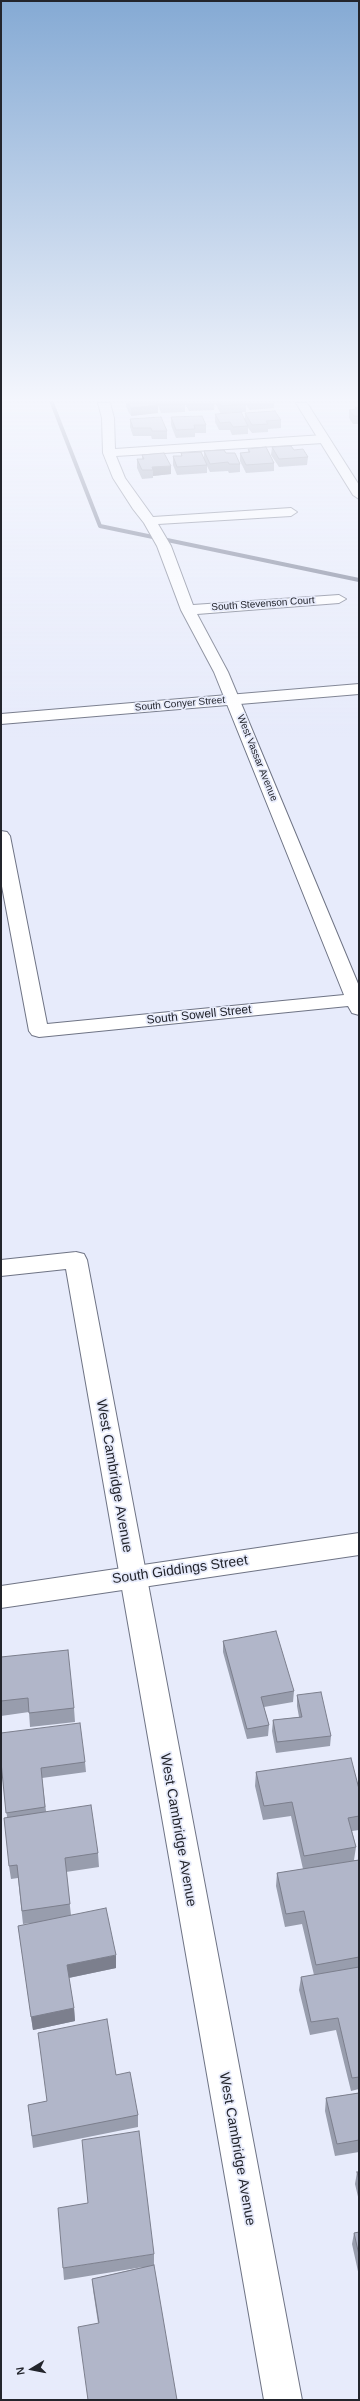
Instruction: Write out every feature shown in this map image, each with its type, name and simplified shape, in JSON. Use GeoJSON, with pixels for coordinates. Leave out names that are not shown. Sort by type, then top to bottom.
{"type":"FeatureCollection","features":[{"type":"Feature","properties":{"kind":"street","name":"West Vassar Avenue"},"geometry":{"type":"LineString","coordinates":[[145,515],[150,521],[164,546],[188,610],[221,672],[358,1003]]}},
{"type":"Feature","properties":{"kind":"street"},"geometry":{"type":"LineString","coordinates":[[150,521],[243,515]]}},
{"type":"Feature","properties":{"kind":"street","name":"South Stevenson Court"},"geometry":{"type":"LineString","coordinates":[[188,610],[338,599]]}},
{"type":"Feature","properties":{"kind":"street","name":"South Conyer Street"},"geometry":{"type":"LineString","coordinates":[[1,719],[359,689]]}},
{"type":"Feature","properties":{"kind":"street","name":"South Sowell Street"},"geometry":{"type":"LineString","coordinates":[[1,836],[39,1031],[358,1003]]}},
{"type":"Feature","properties":{"kind":"street","name":"West Cambridge Avenue"},"geometry":{"type":"LineString","coordinates":[[1,1268],[76,1260],[132,1576],[283,2400]]}},
{"type":"Feature","properties":{"kind":"street","name":"South Giddings Street"},"geometry":{"type":"LineString","coordinates":[[1,1596],[359,1544]]}},
{"type":"Feature","properties":{"kind":"building"},"geometry":{"type":"Polygon","coordinates":[[[276,1631],[294,1691],[261,1697],[269,1725],[247,1729],[223,1641],[276,1631]]]}},
{"type":"Feature","properties":{"kind":"building"},"geometry":{"type":"Polygon","coordinates":[[[68,1650],[74,1708],[29,1713],[28,1698],[1,1701],[1,1657],[68,1650]]]}},
{"type":"Feature","properties":{"kind":"building"},"geometry":{"type":"Polygon","coordinates":[[[321,1692],[331,1736],[277,1742],[273,1720],[302,1717],[297,1695],[321,1692]]]}},
{"type":"Feature","properties":{"kind":"building"},"geometry":{"type":"Polygon","coordinates":[[[80,1723],[85,1762],[41,1768],[45,1807],[6,1813],[1,1762],[1,1733],[80,1723]]]}},
{"type":"Feature","properties":{"kind":"building"},"geometry":{"type":"Polygon","coordinates":[[[351,1758],[359,1789],[359,1816],[348,1818],[356,1847],[304,1856],[292,1802],[264,1806],[256,1772],[351,1758]]]}},
{"type":"Feature","properties":{"kind":"building"},"geometry":{"type":"Polygon","coordinates":[[[91,1805],[98,1853],[65,1858],[70,1904],[22,1911],[17,1865],[9,1866],[4,1818],[91,1805]]]}},
{"type":"Feature","properties":{"kind":"building"},"geometry":{"type":"Polygon","coordinates":[[[359,1860],[359,1957],[316,1965],[304,1911],[286,1914],[277,1873],[359,1860]]]}},
{"type":"Feature","properties":{"kind":"building"},"geometry":{"type":"Polygon","coordinates":[[[106,1908],[116,1955],[67,1965],[74,2008],[31,2017],[18,1926],[106,1908]]]}},
{"type":"Feature","properties":{"kind":"building"},"geometry":{"type":"Polygon","coordinates":[[[359,1967],[359,2077],[352,2078],[338,2018],[311,2022],[301,1977],[359,1967]]]}},
{"type":"Feature","properties":{"kind":"building"},"geometry":{"type":"Polygon","coordinates":[[[107,2019],[116,2075],[130,2072],[138,2115],[32,2136],[28,2105],[47,2101],[38,2033],[107,2019]]]}},
{"type":"Feature","properties":{"kind":"building"},"geometry":{"type":"Polygon","coordinates":[[[359,2093],[359,2140],[337,2144],[326,2098],[359,2093]]]}},
{"type":"Feature","properties":{"kind":"building"},"geometry":{"type":"Polygon","coordinates":[[[139,2131],[154,2254],[63,2268],[58,2208],[88,2203],[82,2140],[139,2131]]]}},
{"type":"Feature","properties":{"kind":"building"},"geometry":{"type":"Polygon","coordinates":[[[359,2232],[359,2255],[354,2233],[359,2232]]]}},
{"type":"Feature","properties":{"kind":"building"},"geometry":{"type":"Polygon","coordinates":[[[154,2265],[177,2400],[88,2400],[78,2327],[99,2323],[92,2279],[154,2265]]]}},
{"type":"Feature","properties":{"kind":"waterway"},"geometry":{"type":"LineString","coordinates":[[96,515],[100,526],[359,580]]}}]}
